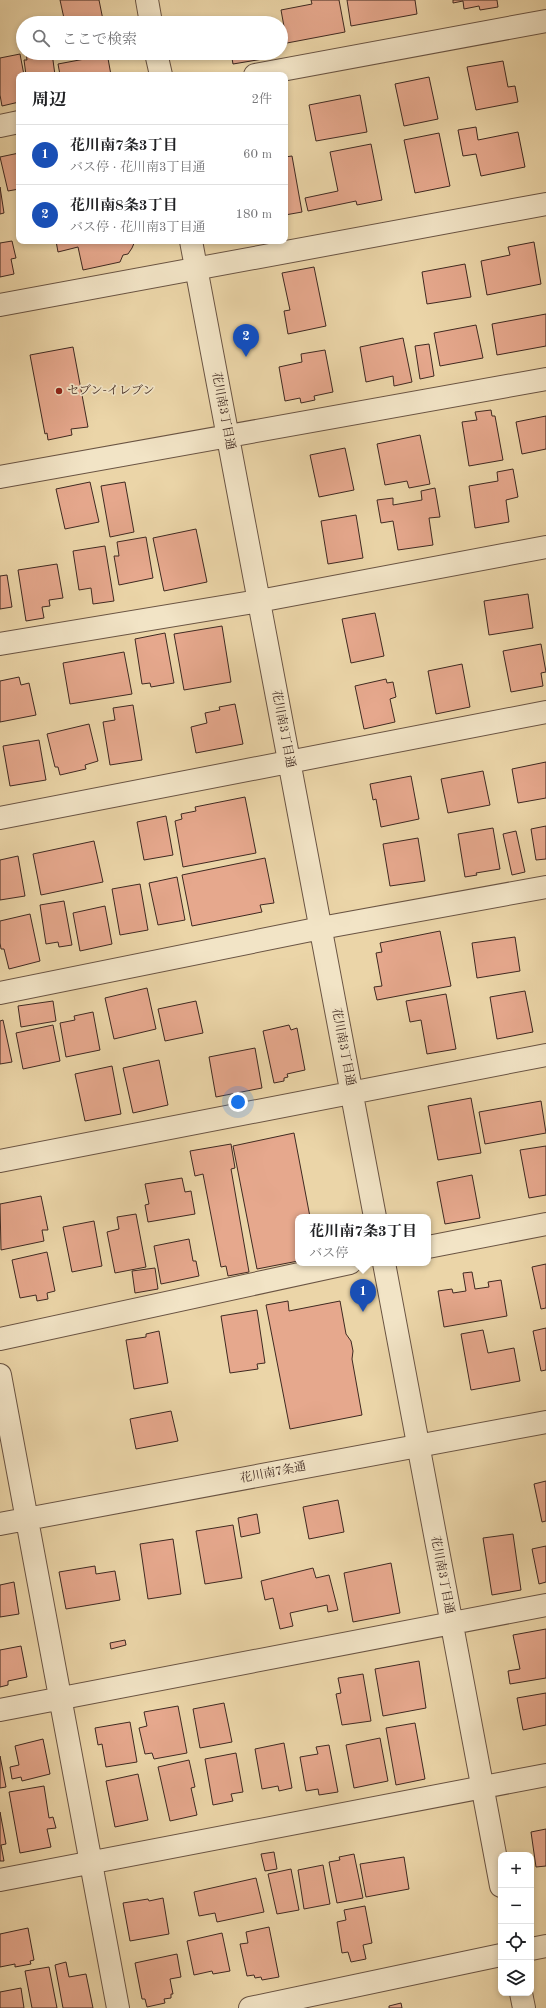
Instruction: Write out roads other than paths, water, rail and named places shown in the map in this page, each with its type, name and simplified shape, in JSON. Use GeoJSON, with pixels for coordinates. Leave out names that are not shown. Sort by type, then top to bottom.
{"type":"FeatureCollection","features":[{"type":"Feature","properties":{"kind":"street"},"geometry":{"type":"LineString","coordinates":[[147,0],[150,16]]}},
{"type":"Feature","properties":{"kind":"street"},"geometry":{"type":"LineString","coordinates":[[271,72],[546,21]]}},
{"type":"Feature","properties":{"kind":"street"},"geometry":{"type":"LineString","coordinates":[[157,60],[159,72]]}},
{"type":"Feature","properties":{"kind":"street"},"geometry":{"type":"LineString","coordinates":[[0,126],[16,123]]}},
{"type":"Feature","properties":{"kind":"street"},"geometry":{"type":"LineString","coordinates":[[0,305],[546,204]]}},
{"type":"Feature","properties":{"kind":"street","name":"花川南3丁目通"},"geometry":{"type":"LineString","coordinates":[[192,244],[374,1214]]}},
{"type":"Feature","properties":{"kind":"street"},"geometry":{"type":"LineString","coordinates":[[0,477],[546,379]]}},
{"type":"Feature","properties":{"kind":"street"},"geometry":{"type":"LineString","coordinates":[[0,644],[259,601],[546,547]]}},
{"type":"Feature","properties":{"kind":"street"},"geometry":{"type":"LineString","coordinates":[[0,818],[546,712]]}},
{"type":"Feature","properties":{"kind":"street"},"geometry":{"type":"LineString","coordinates":[[0,993],[320,928],[546,887]]}},
{"type":"Feature","properties":{"kind":"street"},"geometry":{"type":"LineString","coordinates":[[0,1162],[546,1055]]}},
{"type":"Feature","properties":{"kind":"street"},"geometry":{"type":"LineString","coordinates":[[431,1246],[546,1224]]}},
{"type":"Feature","properties":{"kind":"street"},"geometry":{"type":"LineString","coordinates":[[0,1339],[336,1266]]}},
{"type":"Feature","properties":{"kind":"street","name":"花川南3丁目通"},"geometry":{"type":"LineString","coordinates":[[385,1266],[498,1871]]}},
{"type":"Feature","properties":{"kind":"street"},"geometry":{"type":"LineString","coordinates":[[0,1375],[118,2008]]}},
{"type":"Feature","properties":{"kind":"street","name":"花川南7条通"},"geometry":{"type":"LineString","coordinates":[[0,1524],[546,1422]]}},
{"type":"Feature","properties":{"kind":"street"},"geometry":{"type":"LineString","coordinates":[[0,1710],[546,1605]]}},
{"type":"Feature","properties":{"kind":"street"},"geometry":{"type":"LineString","coordinates":[[0,1880],[546,1775]]}},
{"type":"Feature","properties":{"kind":"street"},"geometry":{"type":"LineString","coordinates":[[534,1948],[546,1946]]}},
{"type":"Feature","properties":{"kind":"street"},"geometry":{"type":"LineString","coordinates":[[250,2008],[498,1956]]}},
{"type":"Feature","properties":{"kind":"street"},"geometry":{"type":"LineString","coordinates":[[522,1996],[524,2008]]}},
{"type":"Feature","properties":{"kind":"place","name":"花川南8条3丁目"},"geometry":{"type":"Point","coordinates":[246,357]}},
{"type":"Feature","properties":{"kind":"place","name":"セブン-イレブン"},"geometry":{"type":"Point","coordinates":[59,391]}},
{"type":"Feature","properties":{"kind":"place","name":"花川南7条3丁目"},"geometry":{"type":"Point","coordinates":[363,1312]}}]}
